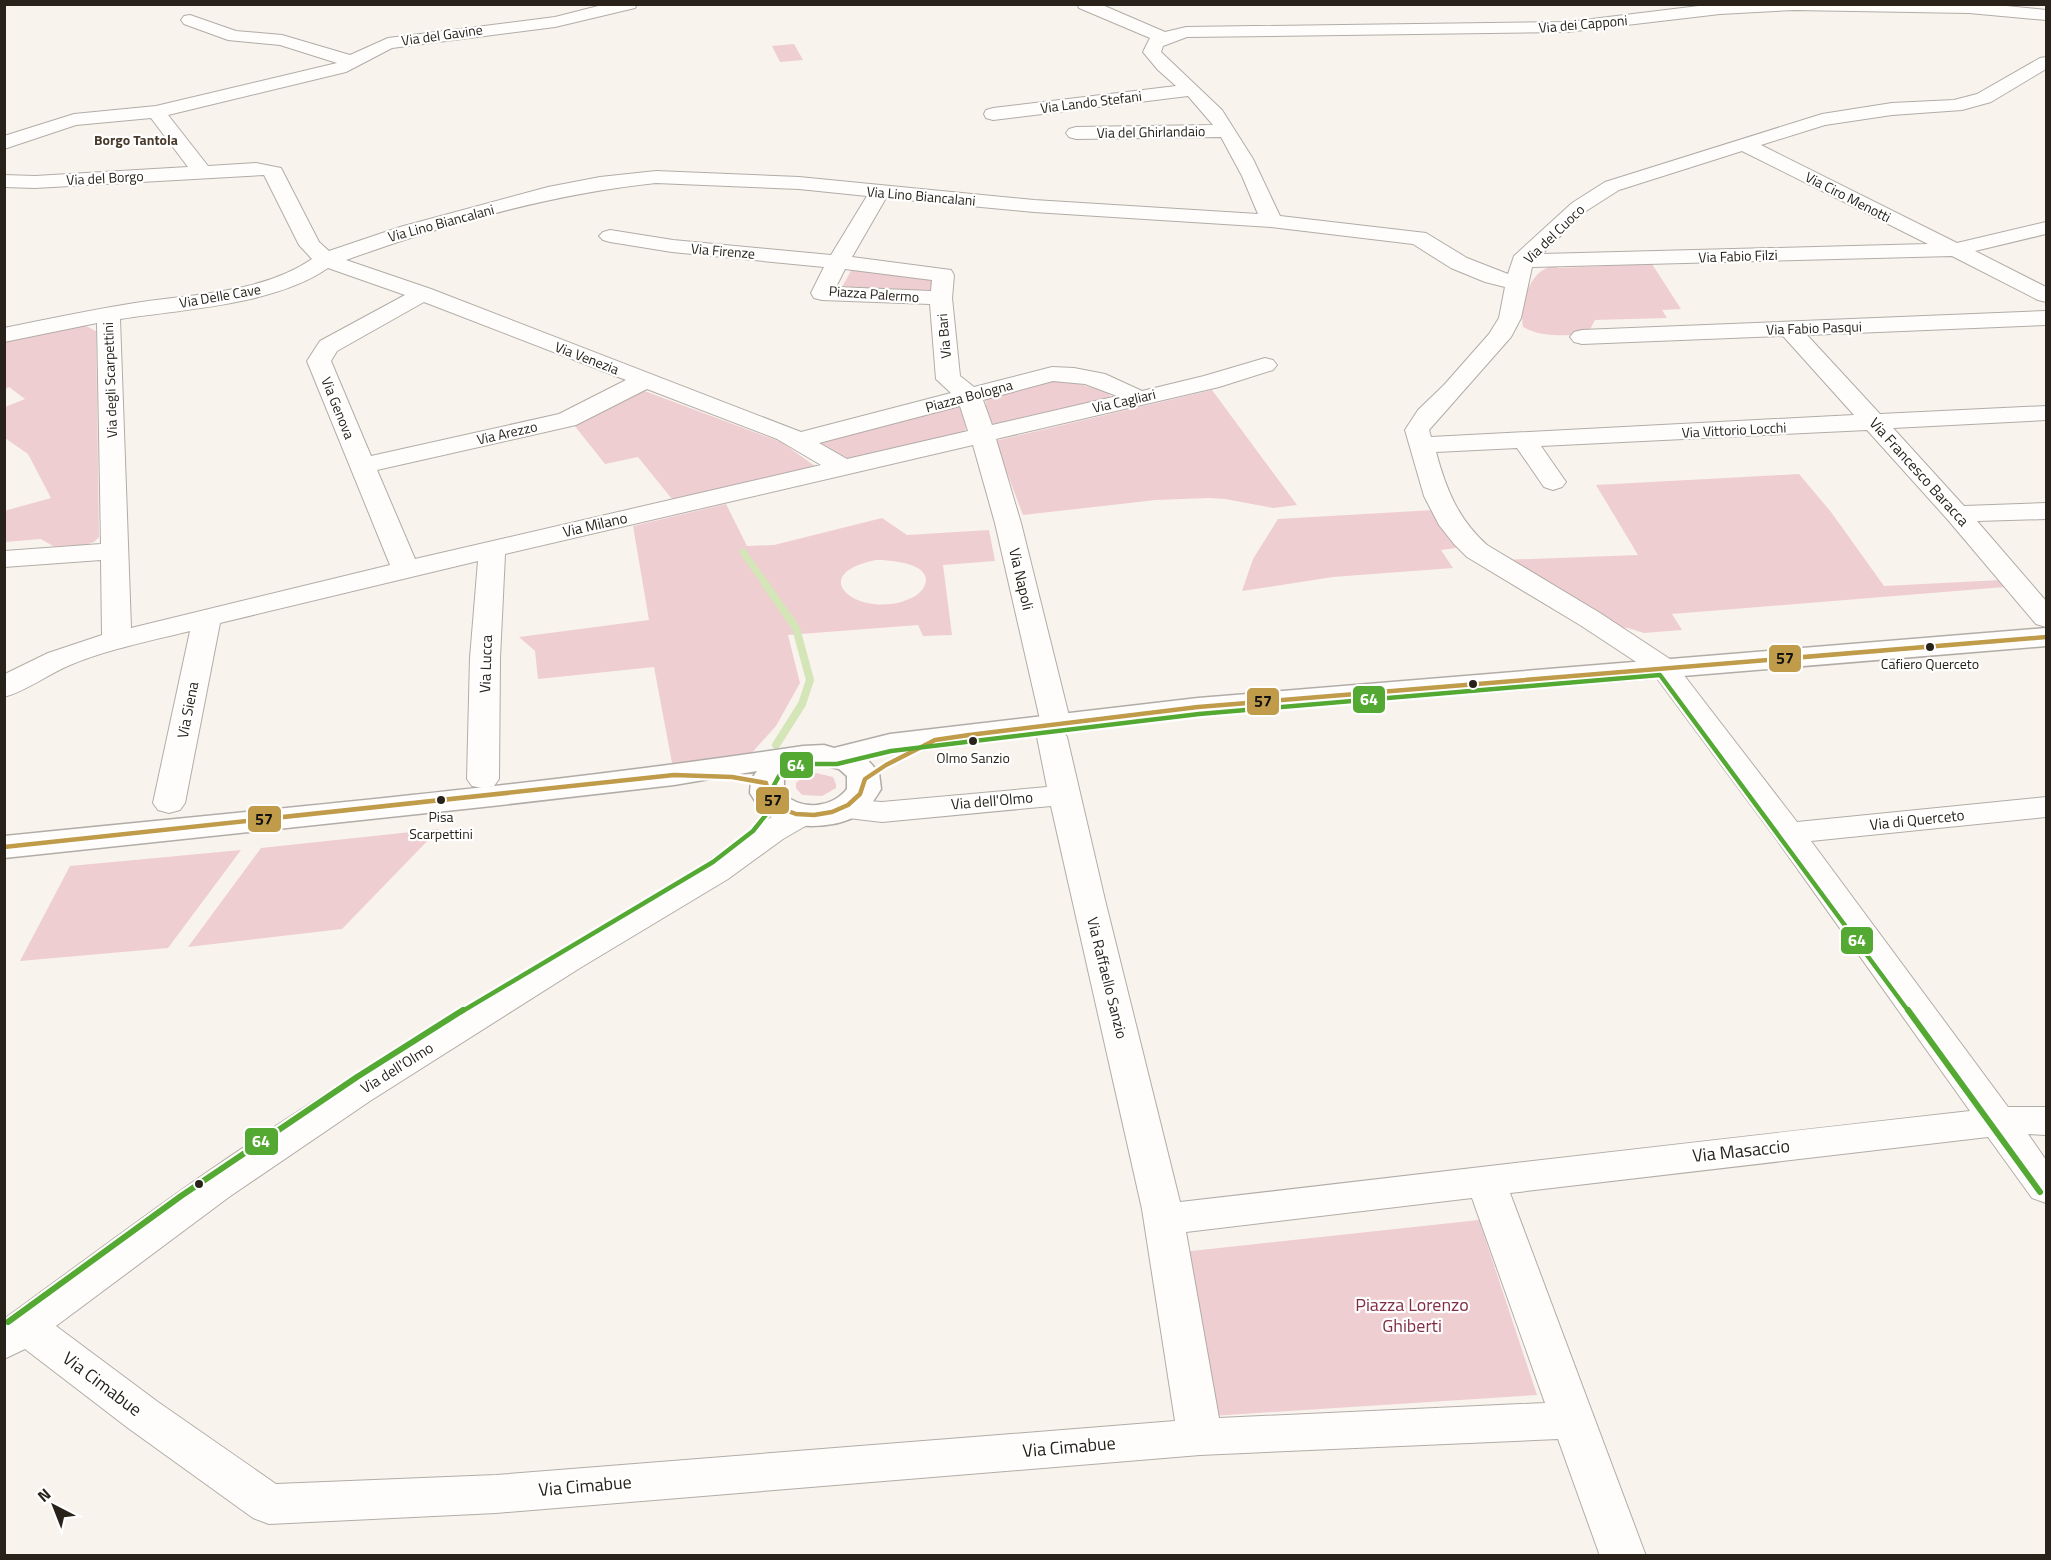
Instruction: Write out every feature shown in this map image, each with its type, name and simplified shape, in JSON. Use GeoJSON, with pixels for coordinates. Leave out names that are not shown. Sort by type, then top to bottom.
{"type":"FeatureCollection","features":[{"type":"Feature","properties":{"kind":"main road","name":"Via dell'Olmo"},"geometry":{"type":"LineString","coordinates":[[836,757],[890,744],[1054,730],[1209,706],[2046,637]]}},
{"type":"Feature","properties":{"kind":"main road","name":"Via dell'Olmo"},"geometry":{"type":"LineString","coordinates":[[857,792],[858,766],[824,755],[795,758],[773,771],[768,791],[783,809],[816,815],[857,792],[886,765],[935,740]]}},
{"type":"Feature","properties":{"kind":"main road"},"geometry":{"type":"LineString","coordinates":[[4,847],[674,775],[758,761],[795,758]]}},
{"type":"Feature","properties":{"kind":"main road"},"geometry":{"type":"LineString","coordinates":[[674,775],[727,776],[768,791]]}},
{"type":"Feature","properties":{"kind":"street","name":"Via del Gavine"},"geometry":{"type":"LineString","coordinates":[[4,143],[74,120],[156,112],[300,79],[340,68],[388,43],[555,22],[629,4]]}},
{"type":"Feature","properties":{"kind":"street"},"geometry":{"type":"LineString","coordinates":[[1085,4],[1164,38]]}},
{"type":"Feature","properties":{"kind":"street","name":"Via dei Capponi"},"geometry":{"type":"LineString","coordinates":[[1164,38],[1186,32],[1567,27],[1762,6],[1969,6],[2017,12],[2044,19]]}},
{"type":"Feature","properties":{"kind":"street"},"geometry":{"type":"LineString","coordinates":[[190,20],[234,36],[282,40],[353,62]]}},
{"type":"Feature","properties":{"kind":"street","name":"Via del Ghirlandaio"},"geometry":{"type":"LineString","coordinates":[[1164,38],[1155,43],[1152,52],[1159,62],[1206,103],[1264,198],[1271,221]]}},
{"type":"Feature","properties":{"kind":"street","name":"Via del Cuoco"},"geometry":{"type":"LineString","coordinates":[[1664,667],[1477,551],[1462,539],[1440,506],[1418,430],[1420,424],[1499,337],[1510,318],[1519,272],[1579,207],[1612,186],[1822,120],[1854,113],[1955,106],[1984,98],[2046,63]]}},
{"type":"Feature","properties":{"kind":"street","name":"Via Lando Stefani"},"geometry":{"type":"LineString","coordinates":[[993,114],[1189,90]]}},
{"type":"Feature","properties":{"kind":"street"},"geometry":{"type":"LineString","coordinates":[[156,112],[205,172]]}},
{"type":"Feature","properties":{"kind":"street","name":"Via del Ghirlandaio"},"geometry":{"type":"LineString","coordinates":[[1076,133],[1225,131]]}},
{"type":"Feature","properties":{"kind":"street","name":"Via Ciro Menotti"},"geometry":{"type":"LineString","coordinates":[[1743,144],[2046,295]]}},
{"type":"Feature","properties":{"kind":"street","name":"Via del Borgo"},"geometry":{"type":"LineString","coordinates":[[6,187],[205,172],[257,170],[274,172],[310,245],[325,260]]}},
{"type":"Feature","properties":{"kind":"street","name":"Via Lino Biancalani"},"geometry":{"type":"LineString","coordinates":[[325,260],[407,231],[548,193],[600,183],[656,177],[799,183],[1034,206],[1271,221],[1418,238],[1459,263],[1493,277],[1519,272]]}},
{"type":"Feature","properties":{"kind":"street"},"geometry":{"type":"LineString","coordinates":[[838,262],[879,192]]}},
{"type":"Feature","properties":{"kind":"street","name":"Via Fabio Filzi"},"geometry":{"type":"LineString","coordinates":[[1519,272],[1953,250],[2046,228]]}},
{"type":"Feature","properties":{"kind":"street","name":"Via Firenze"},"geometry":{"type":"LineString","coordinates":[[610,236],[672,246],[838,262]]}},
{"type":"Feature","properties":{"kind":"street","name":"Via Venezia"},"geometry":{"type":"LineString","coordinates":[[325,260],[423,294],[798,441],[844,468]]}},
{"type":"Feature","properties":{"kind":"street","name":"Via Delle Cave"},"geometry":{"type":"LineString","coordinates":[[108,314],[238,294],[283,284],[305,274],[325,260]]}},
{"type":"Feature","properties":{"kind":"street","name":"Piazza Palermo"},"geometry":{"type":"LineString","coordinates":[[838,262],[943,275],[941,298],[822,293],[838,262]]}},
{"type":"Feature","properties":{"kind":"street","name":"Via Genova"},"geometry":{"type":"LineString","coordinates":[[406,570],[319,361],[328,346],[423,294]]}},
{"type":"Feature","properties":{"kind":"street","name":"Via Bari"},"geometry":{"type":"LineString","coordinates":[[941,298],[948,379],[969,395],[982,434]]}},
{"type":"Feature","properties":{"kind":"street","name":"Via degli Scarpettini"},"geometry":{"type":"LineString","coordinates":[[4,334],[108,314],[117,640]]}},
{"type":"Feature","properties":{"kind":"street","name":"Via Fabio Pasqui"},"geometry":{"type":"LineString","coordinates":[[1582,337],[2046,318]]}},
{"type":"Feature","properties":{"kind":"street","name":"Via Francesco Baracca"},"geometry":{"type":"LineString","coordinates":[[1790,329],[1957,514],[2046,618]]}},
{"type":"Feature","properties":{"kind":"street","name":"Via Cagliari"},"geometry":{"type":"LineString","coordinates":[[982,434],[1211,382],[1265,365]]}},
{"type":"Feature","properties":{"kind":"street","name":"Piazza Bologna"},"geometry":{"type":"LineString","coordinates":[[798,441],[1061,373],[1092,379],[1122,389],[1137,398]]}},
{"type":"Feature","properties":{"kind":"street","name":"Via Arezzo"},"geometry":{"type":"LineString","coordinates":[[362,466],[567,420],[645,380]]}},
{"type":"Feature","properties":{"kind":"street","name":"Via Vittorio Locchi"},"geometry":{"type":"LineString","coordinates":[[1422,445],[2046,413]]}},
{"type":"Feature","properties":{"kind":"street","name":"Via Milano"},"geometry":{"type":"LineString","coordinates":[[207,618],[982,434]]}},
{"type":"Feature","properties":{"kind":"street","name":"Via Napoli"},"geometry":{"type":"LineString","coordinates":[[982,434],[1010,532],[1054,730]]}},
{"type":"Feature","properties":{"kind":"street"},"geometry":{"type":"LineString","coordinates":[[1525,441],[1553,482]]}},
{"type":"Feature","properties":{"kind":"street"},"geometry":{"type":"LineString","coordinates":[[1957,514],[2046,511]]}},
{"type":"Feature","properties":{"kind":"street","name":"Via Lucca"},"geometry":{"type":"LineString","coordinates":[[483,779],[485,658],[492,549]]}},
{"type":"Feature","properties":{"kind":"street"},"geometry":{"type":"LineString","coordinates":[[4,558],[115,550]]}},
{"type":"Feature","properties":{"kind":"street"},"geometry":{"type":"LineString","coordinates":[[4,688],[29,673],[65,657],[117,640],[207,618]]}},
{"type":"Feature","properties":{"kind":"street","name":"Via Siena"},"geometry":{"type":"LineString","coordinates":[[169,803],[207,618]]}},
{"type":"Feature","properties":{"kind":"street"},"geometry":{"type":"LineString","coordinates":[[1664,667],[1788,833],[1997,1123],[2045,1184]]}},
{"type":"Feature","properties":{"kind":"street","name":"Via Raffaello Sanzio"},"geometry":{"type":"LineString","coordinates":[[1054,730],[1065,795],[1164,1219]]}},
{"type":"Feature","properties":{"kind":"street","name":"Via dell'Olmo"},"geometry":{"type":"LineString","coordinates":[[11,1328],[199,1173],[309,1099],[474,996],[646,896],[724,846],[756,820],[768,791]]}},
{"type":"Feature","properties":{"kind":"street","name":"Via dell'Olmo"},"geometry":{"type":"LineString","coordinates":[[857,792],[873,813],[1065,795]]}},
{"type":"Feature","properties":{"kind":"street","name":"Via di Querceto"},"geometry":{"type":"LineString","coordinates":[[1788,833],[2046,807]]}},
{"type":"Feature","properties":{"kind":"street","name":"Via dell'Olmo"},"geometry":{"type":"LineString","coordinates":[[11,1328],[215,1186],[329,1111],[568,960],[716,872],[772,832],[803,814]]}},
{"type":"Feature","properties":{"kind":"street","name":"Via Masaccio"},"geometry":{"type":"LineString","coordinates":[[1486,1182],[1560,1171],[1997,1123],[2034,1119],[2046,1121]]}},
{"type":"Feature","properties":{"kind":"street"},"geometry":{"type":"LineString","coordinates":[[1574,1420],[1200,1437],[1164,1219],[1486,1182],[1574,1420],[1623,1556]]}},
{"type":"Feature","properties":{"kind":"street","name":"Via Cimabue"},"geometry":{"type":"LineString","coordinates":[[11,1328],[143,1415],[269,1504],[496,1494],[1200,1437]]}},
{"type":"Feature","properties":{"kind":"green space"},"geometry":{"type":"Polygon","coordinates":[[[794,44],[803,60],[780,62],[772,46],[794,44]]]}},
{"type":"Feature","properties":{"kind":"green space"},"geometry":{"type":"Polygon","coordinates":[[[1652,264],[1681,309],[1662,310],[1667,318],[1595,320],[1587,335],[1538,333],[1523,327],[1523,307],[1529,287],[1538,274],[1552,265],[1558,268],[1652,264]]]}},
{"type":"Feature","properties":{"kind":"green space"},"geometry":{"type":"Polygon","coordinates":[[[854,265],[938,276],[936,288],[931,290],[841,289],[854,265]]]}},
{"type":"Feature","properties":{"kind":"green space"},"geometry":{"type":"Polygon","coordinates":[[[74,325],[86,326],[96,331],[99,537],[94,542],[85,545],[53,546],[41,539],[5,542],[4,511],[51,498],[28,454],[5,438],[5,407],[25,399],[9,387],[5,389],[5,340],[74,325]]]}},
{"type":"Feature","properties":{"kind":"green space"},"geometry":{"type":"Polygon","coordinates":[[[1055,380],[1070,381],[1109,393],[1110,397],[993,424],[988,423],[985,398],[1055,380]]]}},
{"type":"Feature","properties":{"kind":"green space"},"geometry":{"type":"Polygon","coordinates":[[[642,390],[781,442],[815,466],[672,499],[638,457],[605,464],[574,425],[642,390]]]}},
{"type":"Feature","properties":{"kind":"green space"},"geometry":{"type":"Polygon","coordinates":[[[1212,390],[1297,505],[1273,508],[1209,498],[1156,500],[1023,515],[995,441],[1212,390]]]}},
{"type":"Feature","properties":{"kind":"green space"},"geometry":{"type":"Polygon","coordinates":[[[955,405],[961,407],[966,429],[962,433],[848,459],[843,459],[820,443],[823,440],[955,405]]]}},
{"type":"Feature","properties":{"kind":"green space"},"geometry":{"type":"Polygon","coordinates":[[[1799,474],[1831,512],[1884,586],[2001,580],[2005,587],[1672,614],[1682,630],[1644,633],[1614,627],[1502,560],[1638,555],[1596,485],[1799,474]]]}},
{"type":"Feature","properties":{"kind":"green space"},"geometry":{"type":"Polygon","coordinates":[[[726,504],[747,546],[774,545],[882,518],[907,535],[989,530],[995,561],[943,565],[952,635],[923,636],[918,625],[788,635],[800,683],[776,726],[749,756],[672,763],[654,667],[538,679],[535,651],[519,637],[649,620],[633,526],[726,504]],[[876,560],[855,566],[844,574],[841,583],[845,591],[854,598],[867,603],[883,605],[904,601],[920,592],[924,587],[926,579],[918,568],[900,562],[876,560]]]}},
{"type":"Feature","properties":{"kind":"green space"},"geometry":{"type":"Polygon","coordinates":[[[1434,510],[1456,548],[1441,550],[1453,568],[1333,577],[1242,591],[1253,559],[1278,519],[1434,510]]]}},
{"type":"Feature","properties":{"kind":"green space"},"geometry":{"type":"Polygon","coordinates":[[[816,773],[833,777],[836,788],[822,796],[802,795],[796,788],[796,783],[804,776],[816,773]]]}},
{"type":"Feature","properties":{"kind":"green space"},"geometry":{"type":"Polygon","coordinates":[[[439,829],[342,929],[188,947],[261,848],[439,829]]]}},
{"type":"Feature","properties":{"kind":"green space"},"geometry":{"type":"Polygon","coordinates":[[[241,850],[168,948],[20,961],[70,866],[241,850]]]}},
{"type":"Feature","properties":{"kind":"green space","name":"Piazza Lorenzo Ghiberti"},"geometry":{"type":"Polygon","coordinates":[[[1479,1220],[1537,1395],[1212,1416],[1182,1252],[1479,1220]]]}},
{"type":"Feature","properties":{"kind":"waterway"},"geometry":{"type":"LineString","coordinates":[[743,552],[767,586]]}},
{"type":"Feature","properties":{"kind":"waterway"},"geometry":{"type":"LineString","coordinates":[[766,585],[796,628],[810,680],[802,704],[776,745]]}},
{"type":"Feature","properties":{"kind":"transit line","name":"57"},"geometry":{"type":"LineString","coordinates":[[4,847],[674,775],[732,777],[766,783],[770,798],[780,808],[796,814],[814,815],[832,812],[848,805],[860,794],[865,779],[886,765],[935,740],[969,735],[1198,707],[2046,637]]}},
{"type":"Feature","properties":{"kind":"transit line","name":"64"},"geometry":{"type":"LineString","coordinates":[[8,1322],[181,1196],[357,1077],[477,1002],[713,862],[753,831],[777,801],[774,785],[779,776],[798,764],[837,764],[891,751],[1199,714],[1660,675],[1782,837],[2040,1192]]}},
{"type":"Feature","properties":{"kind":"place","name":"Cafiero Querceto"},"geometry":{"type":"Point","coordinates":[1930,647]}},
{"type":"Feature","properties":{"kind":"place","name":"Olmo Sanzio"},"geometry":{"type":"Point","coordinates":[973,741]}},
{"type":"Feature","properties":{"kind":"place","name":"Pisa Scarpettini"},"geometry":{"type":"Point","coordinates":[441,800]}},
{"type":"Feature","properties":{"kind":"district","name":"Borgo Tantola"},"geometry":{"type":"Point","coordinates":[136,140]}}]}
